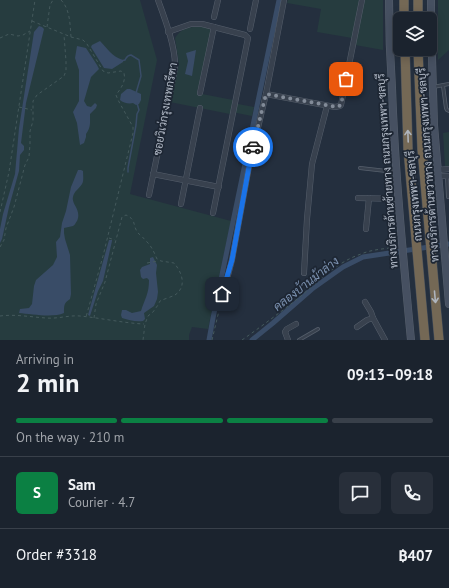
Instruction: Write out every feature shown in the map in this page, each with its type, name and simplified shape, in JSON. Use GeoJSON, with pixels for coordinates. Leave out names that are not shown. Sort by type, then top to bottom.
{"type":"FeatureCollection","features":[{"type":"Feature","properties":{"kind":"highway"},"geometry":{"type":"LineString","coordinates":[[404,0],[404,12]]}},
{"type":"Feature","properties":{"kind":"highway"},"geometry":{"type":"LineString","coordinates":[[418,0],[418,12]]}},
{"type":"Feature","properties":{"kind":"highway","name":"ถนนกรุงเทพฯ-ชลบุรี"},"geometry":{"type":"LineString","coordinates":[[405,56],[408,149],[424,340]]}},
{"type":"Feature","properties":{"kind":"highway","name":"ถนนกรุงเทพฯ-ชลบุรี"},"geometry":{"type":"LineString","coordinates":[[418,56],[422,149],[439,340]]}},
{"type":"Feature","properties":{"kind":"main road","name":"ทางบริการด้านซ้ายทาง ถนนกรุงเทพฯ-ชลบุรี"},"geometry":{"type":"LineString","coordinates":[[389,0],[396,172],[411,340]]}},
{"type":"Feature","properties":{"kind":"main road","name":"ทางบริการด้านขวาทาง ถนนกรุงเทพฯ-ชลบุรี"},"geometry":{"type":"LineString","coordinates":[[431,0],[434,125],[449,304]]}},
{"type":"Feature","properties":{"kind":"street","name":"ซอยวิเว่กรุงเทพกรีฑา"},"geometry":{"type":"LineString","coordinates":[[149,196],[175,68],[173,49],[163,12],[158,0]]}},
{"type":"Feature","properties":{"kind":"street"},"geometry":{"type":"LineString","coordinates":[[214,17],[218,0]]}},
{"type":"Feature","properties":{"kind":"street"},"geometry":{"type":"LineString","coordinates":[[250,30],[256,0]]}},
{"type":"Feature","properties":{"kind":"street"},"geometry":{"type":"LineString","coordinates":[[222,294],[232,260],[250,161],[266,94],[284,0]]}},
{"type":"Feature","properties":{"kind":"street"},"geometry":{"type":"LineString","coordinates":[[266,94],[327,106],[337,107],[341,105],[362,0]]}},
{"type":"Feature","properties":{"kind":"street"},"geometry":{"type":"LineString","coordinates":[[168,32],[196,24],[202,24],[245,34],[248,38],[213,213]]}},
{"type":"Feature","properties":{"kind":"street"},"geometry":{"type":"LineString","coordinates":[[200,93],[214,27]]}},
{"type":"Feature","properties":{"kind":"street"},"geometry":{"type":"LineString","coordinates":[[304,273],[312,164],[327,106]]}},
{"type":"Feature","properties":{"kind":"street"},"geometry":{"type":"LineString","coordinates":[[181,204],[200,108]]}},
{"type":"Feature","properties":{"kind":"street"},"geometry":{"type":"LineString","coordinates":[[438,173],[449,169]]}},
{"type":"Feature","properties":{"kind":"street"},"geometry":{"type":"LineString","coordinates":[[438,173],[448,176]]}},
{"type":"Feature","properties":{"kind":"street"},"geometry":{"type":"LineString","coordinates":[[153,174],[219,187]]}},
{"type":"Feature","properties":{"kind":"street"},"geometry":{"type":"LineString","coordinates":[[358,198],[398,199]]}},
{"type":"Feature","properties":{"kind":"street"},"geometry":{"type":"LineString","coordinates":[[366,229],[370,198]]}},
{"type":"Feature","properties":{"kind":"street"},"geometry":{"type":"LineString","coordinates":[[365,302],[384,340]]}},
{"type":"Feature","properties":{"kind":"street"},"geometry":{"type":"LineString","coordinates":[[357,327],[373,318]]}},
{"type":"Feature","properties":{"kind":"street"},"geometry":{"type":"LineString","coordinates":[[288,340],[285,332],[296,324]]}},
{"type":"Feature","properties":{"kind":"lane"},"geometry":{"type":"LineString","coordinates":[[433,87],[449,84]]}},
{"type":"Feature","properties":{"kind":"lane"},"geometry":{"type":"LineString","coordinates":[[444,86],[446,108],[449,111]]}},
{"type":"Feature","properties":{"kind":"lane"},"geometry":{"type":"LineString","coordinates":[[360,168],[396,172]]}},
{"type":"Feature","properties":{"kind":"lane"},"geometry":{"type":"LineString","coordinates":[[448,176],[448,197]]}},
{"type":"Feature","properties":{"kind":"lane"},"geometry":{"type":"LineString","coordinates":[[299,340],[318,329]]}},
{"type":"Feature","properties":{"kind":"path"},"geometry":{"type":"LineString","coordinates":[[0,212],[9,172],[35,0]]}},
{"type":"Feature","properties":{"kind":"path"},"geometry":{"type":"LineString","coordinates":[[47,27],[50,5],[53,0]]}},
{"type":"Feature","properties":{"kind":"path"},"geometry":{"type":"LineString","coordinates":[[61,0],[66,7],[69,17],[71,37]]}},
{"type":"Feature","properties":{"kind":"path"},"geometry":{"type":"LineString","coordinates":[[32,21],[71,37],[83,40],[103,70],[108,73],[120,71],[124,73],[125,78],[124,84],[116,95],[133,127],[133,132],[86,317]]}},
{"type":"Feature","properties":{"kind":"path"},"geometry":{"type":"LineString","coordinates":[[0,38],[9,34],[18,36],[23,35],[30,31]]}},
{"type":"Feature","properties":{"kind":"path"},"geometry":{"type":"LineString","coordinates":[[0,247],[4,240],[6,228],[14,207],[24,165],[29,157],[30,131],[33,121],[33,101],[37,95],[64,76],[66,70],[64,34]]}},
{"type":"Feature","properties":{"kind":"path"},"geometry":{"type":"LineString","coordinates":[[18,107],[32,110]]}},
{"type":"Feature","properties":{"kind":"path"},"geometry":{"type":"LineString","coordinates":[[94,318],[96,304],[105,282],[122,218],[126,215],[130,217],[134,222],[138,233],[153,249],[157,259],[159,260]]}},
{"type":"Feature","properties":{"kind":"path"},"geometry":{"type":"LineString","coordinates":[[107,238],[116,240]]}},
{"type":"Feature","properties":{"kind":"path"},"geometry":{"type":"LineString","coordinates":[[242,340],[300,296],[322,276],[341,264],[360,254],[374,250],[400,247]]}},
{"type":"Feature","properties":{"kind":"path"},"geometry":{"type":"LineString","coordinates":[[143,340],[145,324],[148,316],[160,301],[180,290],[183,283],[179,268],[174,263],[159,260],[147,263]]}},
{"type":"Feature","properties":{"kind":"path"},"geometry":{"type":"LineString","coordinates":[[212,340],[222,294]]}},
{"type":"Feature","properties":{"kind":"path"},"geometry":{"type":"LineString","coordinates":[[0,316],[46,318],[71,316],[130,324],[145,324]]}},
{"type":"Feature","properties":{"kind":"green space"},"geometry":{"type":"Polygon","coordinates":[[[0,0],[140,0],[157,60],[130,194],[231,221],[208,329],[192,327],[189,340],[0,340],[0,0]]]}},
{"type":"Feature","properties":{"kind":"green space"},"geometry":{"type":"Polygon","coordinates":[[[288,0],[359,0],[352,38],[317,32],[321,9],[287,3],[288,0]]]}},
{"type":"Feature","properties":{"kind":"green space"},"geometry":{"type":"Polygon","coordinates":[[[364,0],[383,0],[383,50],[355,45],[364,0]]]}},
{"type":"Feature","properties":{"kind":"green space"},"geometry":{"type":"Polygon","coordinates":[[[438,0],[449,0],[449,50],[438,60],[438,0]]]}},
{"type":"Feature","properties":{"kind":"green space"},"geometry":{"type":"Polygon","coordinates":[[[201,26],[208,27],[211,31],[197,93],[233,100],[238,104],[254,107],[252,116],[237,113],[230,114],[170,102],[179,64],[175,38],[183,30],[201,26]]]}},
{"type":"Feature","properties":{"kind":"green space"},"geometry":{"type":"Polygon","coordinates":[[[449,132],[449,166],[445,166],[443,133],[449,132]]]}},
{"type":"Feature","properties":{"kind":"water"},"geometry":{"type":"Polygon","coordinates":[[[39,26],[44,29],[26,103],[21,143],[24,146],[24,150],[20,155],[19,171],[0,243],[0,229],[3,214],[15,174],[19,128],[34,32],[39,26]]]}},
{"type":"Feature","properties":{"kind":"water"},"geometry":{"type":"Polygon","coordinates":[[[100,41],[113,55],[123,60],[123,62],[112,69],[104,68],[91,47],[100,41]]]}},
{"type":"Feature","properties":{"kind":"water"},"geometry":{"type":"Polygon","coordinates":[[[77,46],[86,48],[99,69],[91,77],[84,101],[87,106],[91,107],[95,103],[97,105],[90,114],[88,132],[84,143],[80,145],[77,123],[73,112],[79,101],[79,70],[75,58],[77,46]]]}},
{"type":"Feature","properties":{"kind":"water"},"geometry":{"type":"Polygon","coordinates":[[[196,50],[192,76],[185,74],[188,61],[186,53],[196,50]]]}},
{"type":"Feature","properties":{"kind":"water"},"geometry":{"type":"Polygon","coordinates":[[[127,89],[141,94],[139,104],[136,105],[133,103],[126,103],[120,100],[121,94],[127,89]]]}},
{"type":"Feature","properties":{"kind":"water"},"geometry":{"type":"Polygon","coordinates":[[[78,170],[83,171],[83,181],[81,186],[74,193],[73,202],[77,210],[78,217],[74,226],[64,228],[65,239],[70,255],[70,299],[65,304],[64,313],[42,315],[19,313],[20,309],[29,308],[32,304],[36,280],[53,265],[57,257],[56,242],[60,237],[71,187],[78,170]]]}},
{"type":"Feature","properties":{"kind":"water"},"geometry":{"type":"Polygon","coordinates":[[[109,240],[112,241],[103,281],[98,291],[90,316],[88,315],[109,240]]]}},
{"type":"Feature","properties":{"kind":"water"},"geometry":{"type":"Polygon","coordinates":[[[153,257],[157,265],[156,273],[158,292],[154,306],[144,313],[145,319],[143,321],[122,318],[122,310],[132,313],[141,311],[148,293],[149,280],[141,277],[140,270],[142,267],[150,264],[150,258],[153,257]]]}},
{"type":"Feature","properties":{"kind":"waterway"},"geometry":{"type":"LineString","coordinates":[[209,340],[279,0]]}},
{"type":"Feature","properties":{"kind":"waterway"},"geometry":{"type":"LineString","coordinates":[[121,61],[125,60],[131,55],[139,60],[141,76],[136,93]]}},
{"type":"Feature","properties":{"kind":"waterway"},"geometry":{"type":"LineString","coordinates":[[128,172],[137,114],[139,110],[137,103]]}},
{"type":"Feature","properties":{"kind":"waterway","name":"คลองบ้านม้าล่าง"},"geometry":{"type":"LineString","coordinates":[[252,340],[312,289],[343,267],[363,257],[449,244]]}},
{"type":"Feature","properties":{"kind":"way so far"},"geometry":{"type":"LineString","coordinates":[[253,147],[266,94],[337,107],[341,105],[346,79]]}},
{"type":"Feature","properties":{"kind":"route"},"geometry":{"type":"LineString","coordinates":[[222,294],[232,260],[253,147]]}}]}
